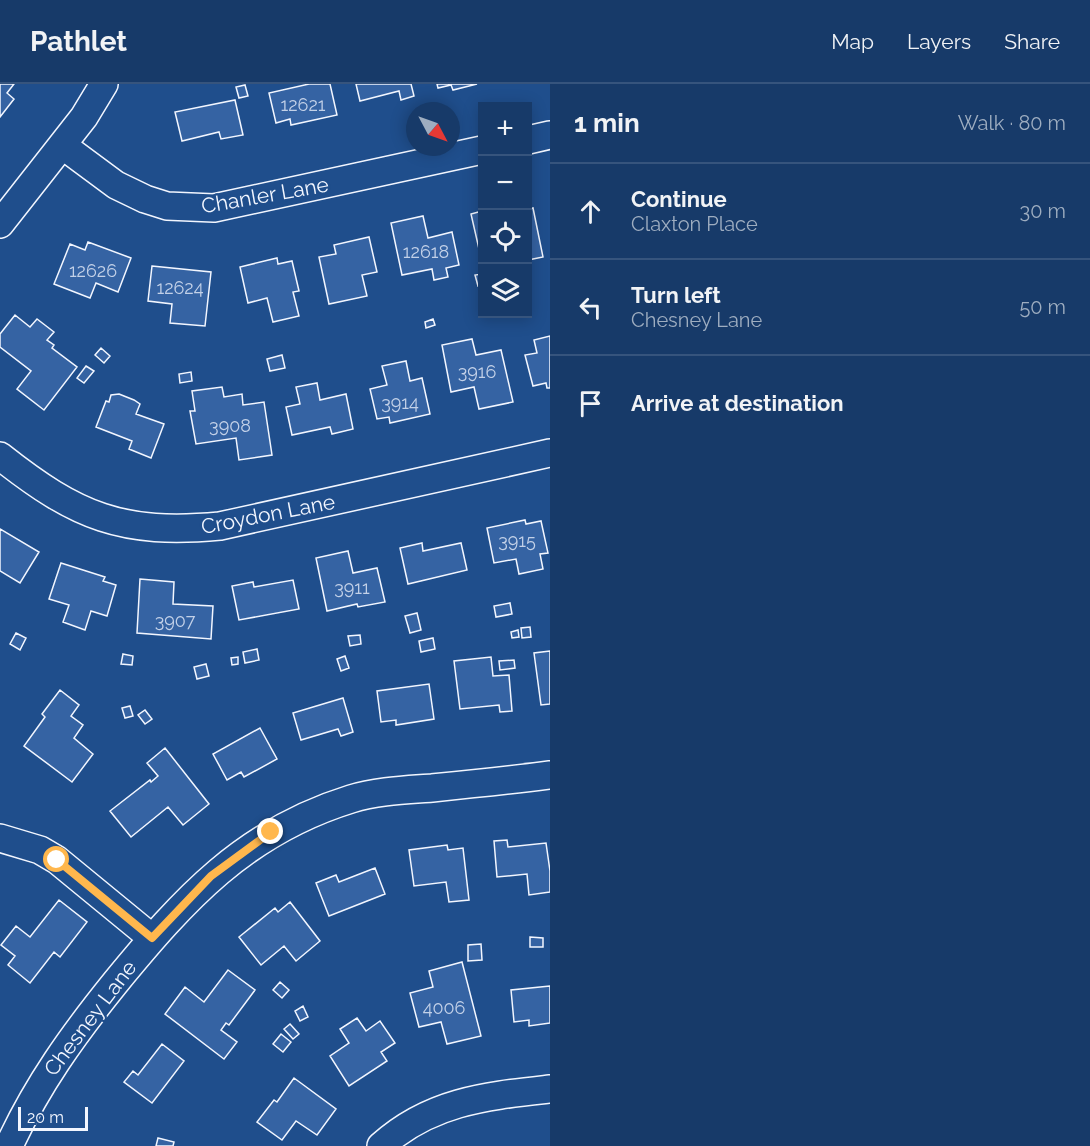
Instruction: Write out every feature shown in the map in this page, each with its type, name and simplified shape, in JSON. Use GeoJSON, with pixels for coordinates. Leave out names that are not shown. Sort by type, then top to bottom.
{"type":"FeatureCollection","features":[{"type":"Feature","properties":{"kind":"street"},"geometry":{"type":"LineString","coordinates":[[0,224],[84,117],[105,84]]}},
{"type":"Feature","properties":{"kind":"street"},"geometry":{"type":"LineString","coordinates":[[532,139],[550,135]]}},
{"type":"Feature","properties":{"kind":"street","name":"Chanler Lane"},"geometry":{"type":"LineString","coordinates":[[63,145],[116,184],[145,199],[167,206],[214,208],[478,151]]}},
{"type":"Feature","properties":{"kind":"street","name":"Croydon Lane"},"geometry":{"type":"LineString","coordinates":[[0,456],[57,498],[97,516],[138,527],[186,529],[232,524],[550,453]]}},
{"type":"Feature","properties":{"kind":"street","name":"Chesney Lane"},"geometry":{"type":"LineString","coordinates":[[9,1146],[23,1114],[67,1044],[152,938],[211,876],[271,832],[352,798],[550,776]]}},
{"type":"Feature","properties":{"kind":"street"},"geometry":{"type":"LineString","coordinates":[[0,838],[40,850],[57,860],[152,938]]}},
{"type":"Feature","properties":{"kind":"street"},"geometry":{"type":"LineString","coordinates":[[381,1146],[402,1129],[458,1102],[484,1096],[550,1089]]}},
{"type":"Feature","properties":{"kind":"building"},"geometry":{"type":"Polygon","coordinates":[[[0,84],[14,84],[7,93],[14,99],[0,117],[0,84]]]}},
{"type":"Feature","properties":{"kind":"building"},"geometry":{"type":"Polygon","coordinates":[[[309,84],[330,84],[337,115],[291,125],[290,119],[276,123],[269,93],[309,84]]]}},
{"type":"Feature","properties":{"kind":"building"},"geometry":{"type":"Polygon","coordinates":[[[356,84],[411,84],[414,96],[401,100],[399,91],[360,101],[356,84]]]}},
{"type":"Feature","properties":{"kind":"building"},"geometry":{"type":"Polygon","coordinates":[[[437,84],[477,84],[453,90],[451,85],[438,88],[437,84]]]}},
{"type":"Feature","properties":{"kind":"building"},"geometry":{"type":"Polygon","coordinates":[[[245,85],[248,96],[239,98],[236,87],[245,85]]]}},
{"type":"Feature","properties":{"kind":"building"},"geometry":{"type":"Polygon","coordinates":[[[235,100],[243,135],[221,139],[219,132],[182,141],[175,112],[235,100]]]}},
{"type":"Feature","properties":{"kind":"building"},"geometry":{"type":"Polygon","coordinates":[[[532,208],[543,257],[532,259],[532,210],[532,208]]]}},
{"type":"Feature","properties":{"kind":"building"},"geometry":{"type":"Polygon","coordinates":[[[478,212],[478,245],[471,214],[478,212]]]}},
{"type":"Feature","properties":{"kind":"building"},"geometry":{"type":"Polygon","coordinates":[[[423,216],[428,238],[452,232],[459,265],[446,268],[448,277],[434,280],[432,269],[402,275],[391,223],[423,216]]]}},
{"type":"Feature","properties":{"kind":"building"},"geometry":{"type":"Polygon","coordinates":[[[369,237],[377,272],[362,275],[367,296],[329,304],[319,257],[336,254],[334,245],[369,237]]]}},
{"type":"Feature","properties":{"kind":"building"},"geometry":{"type":"Polygon","coordinates":[[[88,242],[131,258],[118,292],[96,283],[90,298],[54,284],[70,244],[85,250],[88,242]]]}},
{"type":"Feature","properties":{"kind":"building"},"geometry":{"type":"Polygon","coordinates":[[[277,258],[278,264],[292,261],[299,291],[293,292],[299,316],[273,322],[267,298],[248,303],[240,267],[277,258]]]}},
{"type":"Feature","properties":{"kind":"building"},"geometry":{"type":"Polygon","coordinates":[[[152,266],[211,272],[205,326],[170,323],[172,304],[148,301],[152,266]]]}},
{"type":"Feature","properties":{"kind":"building"},"geometry":{"type":"Polygon","coordinates":[[[15,315],[30,327],[37,319],[54,332],[47,340],[54,345],[52,348],[77,367],[44,410],[17,389],[31,371],[0,347],[0,334],[15,315]]]}},
{"type":"Feature","properties":{"kind":"building"},"geometry":{"type":"Polygon","coordinates":[[[433,319],[435,325],[426,328],[425,322],[433,319]]]}},
{"type":"Feature","properties":{"kind":"building"},"geometry":{"type":"Polygon","coordinates":[[[550,336],[550,388],[547,388],[546,383],[533,386],[525,355],[537,353],[534,340],[550,336]]]}},
{"type":"Feature","properties":{"kind":"building"},"geometry":{"type":"Polygon","coordinates":[[[472,339],[476,355],[501,350],[513,402],[479,409],[474,387],[451,392],[442,345],[472,339]]]}},
{"type":"Feature","properties":{"kind":"building"},"geometry":{"type":"Polygon","coordinates":[[[101,348],[110,356],[104,363],[95,355],[101,348]]]}},
{"type":"Feature","properties":{"kind":"building"},"geometry":{"type":"Polygon","coordinates":[[[282,355],[285,368],[270,371],[267,359],[282,355]]]}},
{"type":"Feature","properties":{"kind":"building"},"geometry":{"type":"Polygon","coordinates":[[[406,361],[410,381],[422,378],[430,414],[390,423],[389,417],[377,419],[370,389],[387,385],[382,366],[406,361]]]}},
{"type":"Feature","properties":{"kind":"building"},"geometry":{"type":"Polygon","coordinates":[[[86,366],[94,371],[84,383],[77,378],[86,366]]]}},
{"type":"Feature","properties":{"kind":"building"},"geometry":{"type":"Polygon","coordinates":[[[191,372],[192,381],[180,383],[179,374],[191,372]]]}},
{"type":"Feature","properties":{"kind":"building"},"geometry":{"type":"Polygon","coordinates":[[[317,383],[320,400],[346,394],[353,429],[332,434],[330,427],[292,435],[286,407],[300,404],[296,387],[317,383]]]}},
{"type":"Feature","properties":{"kind":"building"},"geometry":{"type":"Polygon","coordinates":[[[222,387],[224,397],[242,394],[243,405],[264,402],[272,455],[239,460],[236,438],[196,444],[190,411],[195,411],[192,391],[222,387]]]}},
{"type":"Feature","properties":{"kind":"building"},"geometry":{"type":"Polygon","coordinates":[[[119,394],[140,404],[136,414],[164,424],[151,458],[129,449],[132,441],[96,427],[106,401],[109,402],[111,395],[119,394]]]}},
{"type":"Feature","properties":{"kind":"building"},"geometry":{"type":"Polygon","coordinates":[[[525,520],[526,524],[541,521],[548,553],[540,554],[543,569],[519,574],[516,559],[494,563],[487,528],[525,520]]]}},
{"type":"Feature","properties":{"kind":"building"},"geometry":{"type":"Polygon","coordinates":[[[0,529],[39,552],[20,583],[0,571],[0,529]]]}},
{"type":"Feature","properties":{"kind":"building"},"geometry":{"type":"Polygon","coordinates":[[[422,543],[423,551],[461,543],[467,570],[408,584],[400,548],[422,543]]]}},
{"type":"Feature","properties":{"kind":"building"},"geometry":{"type":"Polygon","coordinates":[[[348,551],[353,573],[377,568],[385,602],[358,607],[357,604],[327,611],[316,558],[348,551]]]}},
{"type":"Feature","properties":{"kind":"building"},"geometry":{"type":"Polygon","coordinates":[[[61,563],[105,577],[103,581],[116,585],[107,616],[91,611],[85,630],[63,622],[69,605],[49,599],[61,563]]]}},
{"type":"Feature","properties":{"kind":"building"},"geometry":{"type":"Polygon","coordinates":[[[140,579],[174,582],[173,604],[213,606],[211,639],[137,633],[140,579]]]}},
{"type":"Feature","properties":{"kind":"building"},"geometry":{"type":"Polygon","coordinates":[[[293,580],[299,609],[239,620],[232,586],[253,582],[254,587],[293,580]]]}},
{"type":"Feature","properties":{"kind":"building"},"geometry":{"type":"Polygon","coordinates":[[[510,603],[512,614],[496,617],[494,606],[510,603]]]}},
{"type":"Feature","properties":{"kind":"building"},"geometry":{"type":"Polygon","coordinates":[[[417,613],[421,630],[410,633],[405,616],[417,613]]]}},
{"type":"Feature","properties":{"kind":"building"},"geometry":{"type":"Polygon","coordinates":[[[530,627],[531,637],[522,638],[521,628],[530,627]]]}},
{"type":"Feature","properties":{"kind":"building"},"geometry":{"type":"Polygon","coordinates":[[[518,630],[519,637],[512,638],[511,632],[518,630]]]}},
{"type":"Feature","properties":{"kind":"building"},"geometry":{"type":"Polygon","coordinates":[[[16,633],[26,638],[20,650],[10,644],[16,633]]]}},
{"type":"Feature","properties":{"kind":"building"},"geometry":{"type":"Polygon","coordinates":[[[360,635],[361,644],[350,646],[348,636],[360,635]]]}},
{"type":"Feature","properties":{"kind":"building"},"geometry":{"type":"Polygon","coordinates":[[[433,638],[435,649],[421,652],[419,641],[433,638]]]}},
{"type":"Feature","properties":{"kind":"building"},"geometry":{"type":"Polygon","coordinates":[[[257,649],[259,660],[245,663],[243,652],[257,649]]]}},
{"type":"Feature","properties":{"kind":"building"},"geometry":{"type":"Polygon","coordinates":[[[550,651],[550,704],[541,705],[534,653],[550,651]]]}},
{"type":"Feature","properties":{"kind":"building"},"geometry":{"type":"Polygon","coordinates":[[[123,654],[133,656],[132,665],[121,664],[123,654]]]}},
{"type":"Feature","properties":{"kind":"building"},"geometry":{"type":"Polygon","coordinates":[[[345,656],[349,668],[341,671],[337,659],[345,656]]]}},
{"type":"Feature","properties":{"kind":"building"},"geometry":{"type":"Polygon","coordinates":[[[238,657],[238,664],[232,665],[231,658],[238,657]]]}},
{"type":"Feature","properties":{"kind":"building"},"geometry":{"type":"Polygon","coordinates":[[[491,657],[493,676],[509,675],[512,711],[500,712],[499,705],[460,709],[454,661],[491,657]]]}},
{"type":"Feature","properties":{"kind":"building"},"geometry":{"type":"Polygon","coordinates":[[[514,660],[515,668],[500,670],[499,661],[514,660]]]}},
{"type":"Feature","properties":{"kind":"building"},"geometry":{"type":"Polygon","coordinates":[[[206,664],[209,676],[197,679],[194,667],[206,664]]]}},
{"type":"Feature","properties":{"kind":"building"},"geometry":{"type":"Polygon","coordinates":[[[429,684],[434,719],[396,725],[396,720],[381,722],[377,691],[429,684]]]}},
{"type":"Feature","properties":{"kind":"building"},"geometry":{"type":"Polygon","coordinates":[[[60,690],[79,705],[71,716],[83,725],[74,738],[93,754],[72,782],[24,746],[45,717],[42,714],[60,690]]]}},
{"type":"Feature","properties":{"kind":"building"},"geometry":{"type":"Polygon","coordinates":[[[343,698],[353,732],[341,736],[338,729],[301,740],[293,713],[343,698]]]}},
{"type":"Feature","properties":{"kind":"building"},"geometry":{"type":"Polygon","coordinates":[[[130,706],[133,716],[125,718],[122,708],[130,706]]]}},
{"type":"Feature","properties":{"kind":"building"},"geometry":{"type":"Polygon","coordinates":[[[145,710],[152,719],[145,724],[138,715],[145,710]]]}},
{"type":"Feature","properties":{"kind":"building"},"geometry":{"type":"Polygon","coordinates":[[[260,728],[277,759],[244,777],[241,772],[227,780],[213,754],[260,728]]]}},
{"type":"Feature","properties":{"kind":"building"},"geometry":{"type":"Polygon","coordinates":[[[165,748],[209,804],[183,825],[168,807],[131,837],[110,811],[158,776],[147,763],[165,748]]]}},
{"type":"Feature","properties":{"kind":"building"},"geometry":{"type":"Polygon","coordinates":[[[507,840],[508,847],[546,843],[550,892],[529,895],[527,874],[497,877],[494,841],[507,840]]]}},
{"type":"Feature","properties":{"kind":"building"},"geometry":{"type":"Polygon","coordinates":[[[447,845],[448,850],[463,848],[469,900],[449,902],[446,882],[414,886],[409,850],[447,845]]]}},
{"type":"Feature","properties":{"kind":"building"},"geometry":{"type":"Polygon","coordinates":[[[375,868],[385,894],[329,916],[316,883],[336,875],[339,882],[375,868]]]}},
{"type":"Feature","properties":{"kind":"building"},"geometry":{"type":"Polygon","coordinates":[[[59,900],[87,922],[60,957],[54,952],[30,983],[8,965],[15,956],[1,945],[16,926],[30,937],[59,900]]]}},
{"type":"Feature","properties":{"kind":"building"},"geometry":{"type":"Polygon","coordinates":[[[290,902],[320,941],[296,961],[284,946],[261,965],[239,937],[275,908],[278,912],[290,902]]]}},
{"type":"Feature","properties":{"kind":"building"},"geometry":{"type":"Polygon","coordinates":[[[530,937],[543,938],[543,947],[530,947],[530,937]]]}},
{"type":"Feature","properties":{"kind":"building"},"geometry":{"type":"Polygon","coordinates":[[[481,944],[482,960],[468,961],[468,945],[481,944]]]}},
{"type":"Feature","properties":{"kind":"building"},"geometry":{"type":"Polygon","coordinates":[[[462,962],[481,1036],[447,1044],[441,1022],[419,1027],[410,993],[433,987],[429,971],[462,962]]]}},
{"type":"Feature","properties":{"kind":"building"},"geometry":{"type":"Polygon","coordinates":[[[228,970],[255,990],[229,1025],[226,1023],[221,1030],[237,1042],[224,1059],[165,1014],[185,987],[204,1002],[228,970]]]}},
{"type":"Feature","properties":{"kind":"building"},"geometry":{"type":"Polygon","coordinates":[[[280,982],[289,990],[282,998],[273,990],[280,982]]]}},
{"type":"Feature","properties":{"kind":"building"},"geometry":{"type":"Polygon","coordinates":[[[550,986],[550,1023],[529,1026],[529,1020],[514,1022],[511,990],[550,986]]]}},
{"type":"Feature","properties":{"kind":"building"},"geometry":{"type":"Polygon","coordinates":[[[303,1006],[308,1017],[300,1021],[295,1011],[303,1006]]]}},
{"type":"Feature","properties":{"kind":"building"},"geometry":{"type":"Polygon","coordinates":[[[357,1018],[366,1031],[380,1021],[395,1043],[381,1052],[387,1061],[349,1086],[330,1056],[349,1043],[340,1029],[357,1018]]]}},
{"type":"Feature","properties":{"kind":"building"},"geometry":{"type":"Polygon","coordinates":[[[290,1024],[299,1034],[293,1039],[284,1029],[290,1024]]]}},
{"type":"Feature","properties":{"kind":"building"},"geometry":{"type":"Polygon","coordinates":[[[281,1034],[291,1042],[283,1052],[273,1044],[281,1034]]]}},
{"type":"Feature","properties":{"kind":"building"},"geometry":{"type":"Polygon","coordinates":[[[162,1044],[184,1061],[152,1103],[124,1082],[133,1071],[138,1075],[162,1044]]]}},
{"type":"Feature","properties":{"kind":"building"},"geometry":{"type":"Polygon","coordinates":[[[294,1078],[336,1109],[317,1135],[296,1121],[282,1140],[257,1122],[274,1100],[277,1102],[294,1078]]]}},
{"type":"Feature","properties":{"kind":"building"},"geometry":{"type":"Polygon","coordinates":[[[158,1138],[174,1142],[173,1146],[156,1146],[158,1138]]]}},
{"type":"Feature","properties":{"kind":"route"},"geometry":{"type":"LineString","coordinates":[[57,860],[152,938],[211,876],[271,832]]}}]}
